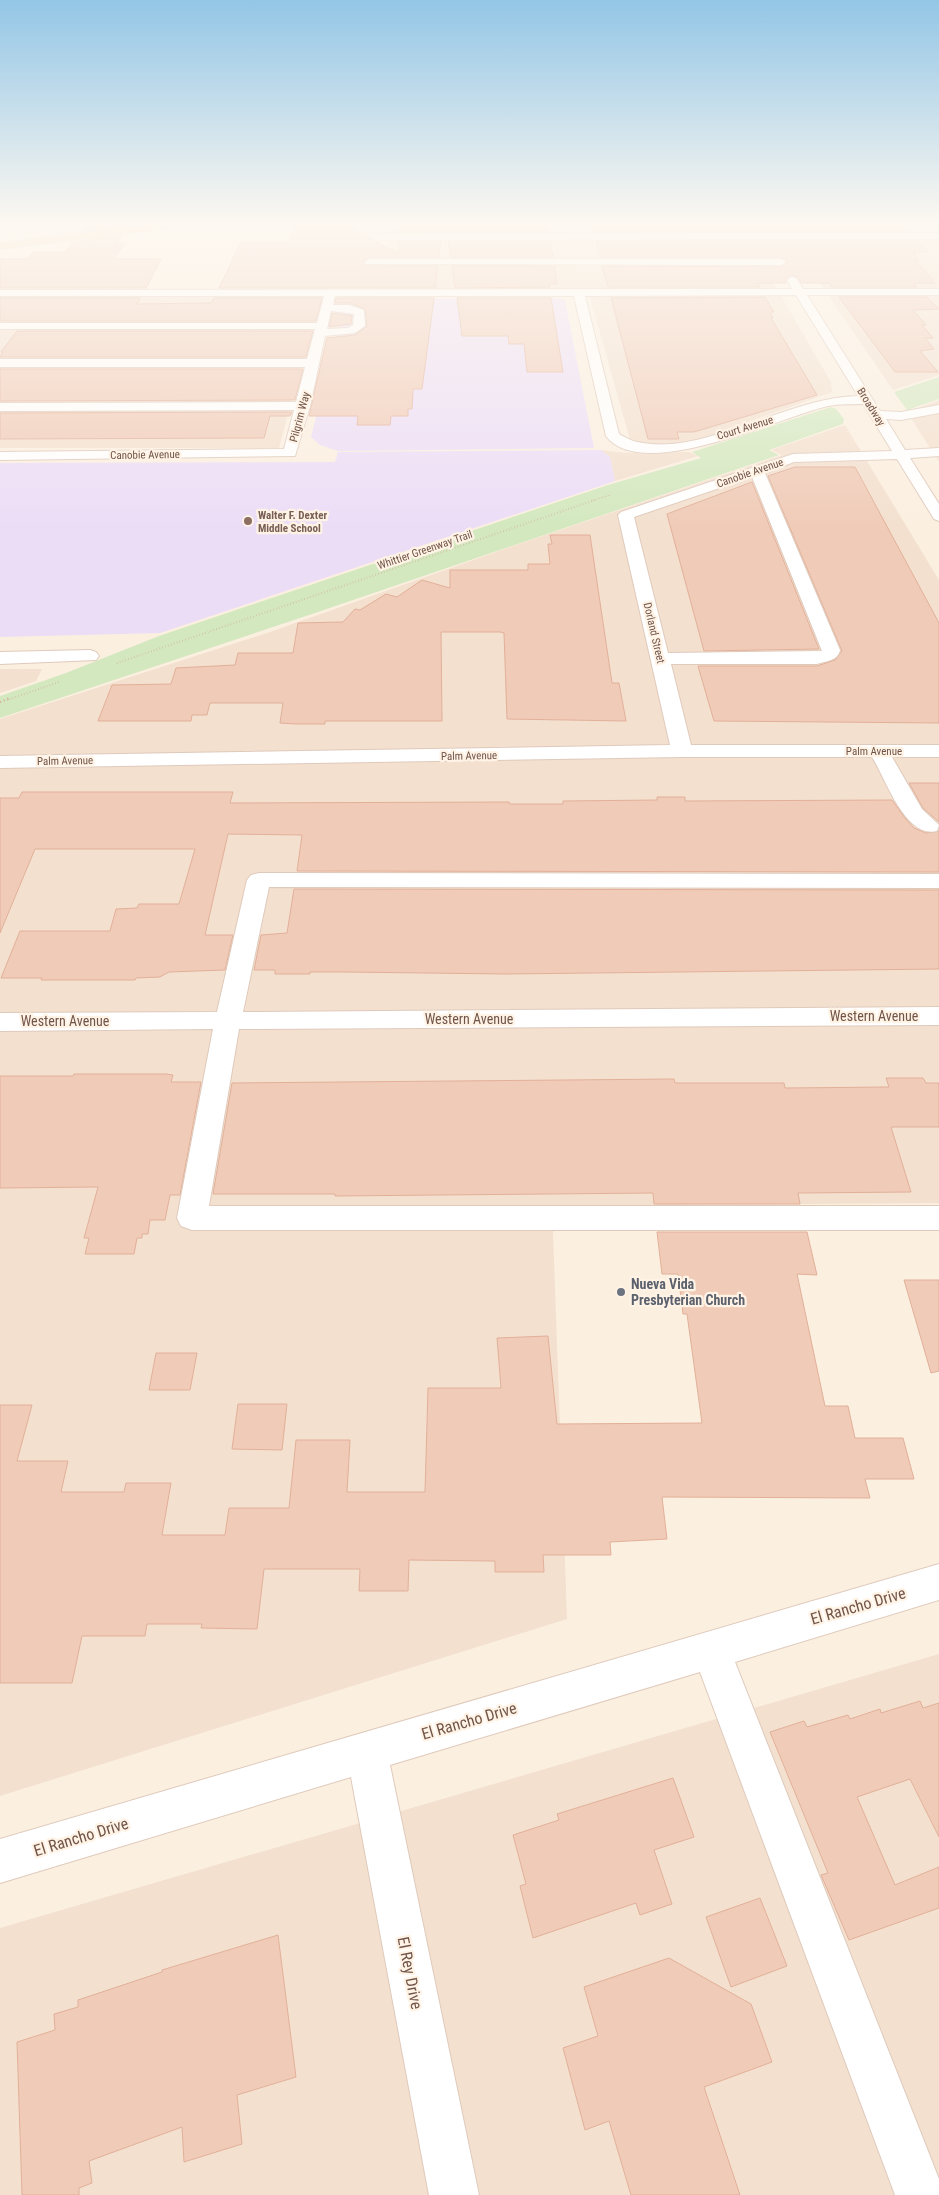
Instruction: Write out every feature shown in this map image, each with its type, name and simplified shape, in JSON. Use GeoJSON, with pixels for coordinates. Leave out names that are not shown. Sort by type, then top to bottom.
{"type":"FeatureCollection","features":[{"type":"Feature","properties":{"kind":"street","name":"Pilgrim Way"},"geometry":{"type":"LineString","coordinates":[[290,453],[323,324]]}},
{"type":"Feature","properties":{"kind":"street"},"geometry":{"type":"LineString","coordinates":[[0,326],[322,329],[351,331],[359,324]]}},
{"type":"Feature","properties":{"kind":"street","name":"Court Avenue"},"geometry":{"type":"LineString","coordinates":[[587,324],[613,436],[622,445],[645,448],[687,446],[826,403],[867,400]]}},
{"type":"Feature","properties":{"kind":"street","name":"Broadway"},"geometry":{"type":"LineString","coordinates":[[820,324],[876,416],[937,510]]}},
{"type":"Feature","properties":{"kind":"street"},"geometry":{"type":"LineString","coordinates":[[0,363],[314,362]]}},
{"type":"Feature","properties":{"kind":"street"},"geometry":{"type":"LineString","coordinates":[[0,407],[303,406]]}},
{"type":"Feature","properties":{"kind":"street"},"geometry":{"type":"LineString","coordinates":[[876,416],[901,416],[939,409]]}},
{"type":"Feature","properties":{"kind":"street","name":"Canobie Avenue"},"geometry":{"type":"LineString","coordinates":[[626,515],[758,472],[793,458],[939,452]]}},
{"type":"Feature","properties":{"kind":"street","name":"Canobie Avenue"},"geometry":{"type":"LineString","coordinates":[[0,456],[290,453]]}},
{"type":"Feature","properties":{"kind":"street"},"geometry":{"type":"LineString","coordinates":[[660,659],[818,658],[830,654],[831,650],[758,472]]}},
{"type":"Feature","properties":{"kind":"street","name":"Dorland Street"},"geometry":{"type":"LineString","coordinates":[[626,515],[682,751]]}},
{"type":"Feature","properties":{"kind":"street"},"geometry":{"type":"LineString","coordinates":[[0,658],[90,656]]}},
{"type":"Feature","properties":{"kind":"street","name":"Palm Avenue"},"geometry":{"type":"LineString","coordinates":[[0,762],[682,751],[939,751]]}},
{"type":"Feature","properties":{"kind":"street"},"geometry":{"type":"LineString","coordinates":[[878,751],[893,774],[913,813],[929,826]]}},
{"type":"Feature","properties":{"kind":"street"},"geometry":{"type":"LineString","coordinates":[[939,881],[259,880],[228,1020],[192,1218],[939,1218]]}},
{"type":"Feature","properties":{"kind":"street","name":"Western Avenue"},"geometry":{"type":"LineString","coordinates":[[0,1022],[939,1016]]}},
{"type":"Feature","properties":{"kind":"street","name":"El Rancho Drive"},"geometry":{"type":"LineString","coordinates":[[0,1861],[939,1582]]}},
{"type":"Feature","properties":{"kind":"street"},"geometry":{"type":"LineString","coordinates":[[711,1649],[920,2195]]}},
{"type":"Feature","properties":{"kind":"street","name":"El Rey Drive"},"geometry":{"type":"LineString","coordinates":[[367,1751],[454,2195]]}},
{"type":"Feature","properties":{"kind":"path","name":"Whittier Greenway Trail"},"geometry":{"type":"LineString","coordinates":[[112,664],[619,492]]}},
{"type":"Feature","properties":{"kind":"path"},"geometry":{"type":"LineString","coordinates":[[0,702],[66,680]]}},
{"type":"Feature","properties":{"kind":"shaded area"},"geometry":{"type":"Polygon","coordinates":[[[0,324],[312,324],[279,448],[0,448],[0,324]]]}},
{"type":"Feature","properties":{"kind":"shaded area"},"geometry":{"type":"Polygon","coordinates":[[[340,324],[570,324],[594,448],[338,451],[320,445],[311,437],[340,324]]]}},
{"type":"Feature","properties":{"kind":"shaded area"},"geometry":{"type":"Polygon","coordinates":[[[598,324],[798,324],[831,382],[832,392],[697,440],[675,444],[641,443],[630,440],[598,324]]]}},
{"type":"Feature","properties":{"kind":"shaded area"},"geometry":{"type":"Polygon","coordinates":[[[848,324],[939,324],[939,375],[893,390],[848,324]]]}},
{"type":"Feature","properties":{"kind":"shaded area"},"geometry":{"type":"Polygon","coordinates":[[[939,400],[939,462],[907,412],[939,400]]]}},
{"type":"Feature","properties":{"kind":"shaded area"},"geometry":{"type":"Polygon","coordinates":[[[845,425],[939,580],[939,1203],[552,1206],[567,1619],[0,1796],[0,719],[270,632],[510,547],[782,455],[771,450],[845,425]]]}},
{"type":"Feature","properties":{"kind":"shaded area"},"geometry":{"type":"Polygon","coordinates":[[[601,450],[626,453],[689,452],[698,456],[615,481],[610,457],[601,450]]]}},
{"type":"Feature","properties":{"kind":"shaded area","name":"Walter F. Dexter Middle School"},"geometry":{"type":"Polygon","coordinates":[[[601,450],[610,457],[615,481],[160,633],[0,637],[0,463],[335,462],[338,452],[601,450]]]}},
{"type":"Feature","properties":{"kind":"shaded area"},"geometry":{"type":"Polygon","coordinates":[[[0,669],[42,669],[36,681],[0,693],[0,669]]]}},
{"type":"Feature","properties":{"kind":"shaded area"},"geometry":{"type":"Polygon","coordinates":[[[939,1654],[939,2195],[0,2195],[0,1928],[939,1654]]]}},
{"type":"Feature","properties":{"kind":"green space"},"geometry":{"type":"Polygon","coordinates":[[[939,377],[939,399],[907,410],[894,392],[939,377]]]}},
{"type":"Feature","properties":{"kind":"green space"},"geometry":{"type":"Polygon","coordinates":[[[831,407],[836,409],[844,419],[843,424],[769,450],[779,455],[0,718],[0,696],[66,673],[159,636],[608,485],[701,458],[692,452],[831,407]]]}},
{"type":"Feature","properties":{"kind":"building"},"geometry":{"type":"Polygon","coordinates":[[[330,324],[348,324],[329,327],[330,324]]]}},
{"type":"Feature","properties":{"kind":"building"},"geometry":{"type":"Polygon","coordinates":[[[367,324],[431,324],[422,389],[413,389],[412,409],[408,409],[408,416],[391,416],[390,425],[357,425],[358,416],[309,416],[327,338],[355,335],[367,324]]]}},
{"type":"Feature","properties":{"kind":"building"},"geometry":{"type":"Polygon","coordinates":[[[460,324],[555,324],[563,372],[527,372],[524,344],[509,344],[508,336],[462,336],[460,324]]]}},
{"type":"Feature","properties":{"kind":"building"},"geometry":{"type":"Polygon","coordinates":[[[618,324],[775,324],[817,395],[694,432],[677,432],[679,439],[648,439],[618,324]]]}},
{"type":"Feature","properties":{"kind":"building"},"geometry":{"type":"Polygon","coordinates":[[[859,324],[926,325],[922,325],[933,338],[925,338],[934,349],[920,351],[938,372],[895,372],[859,324]]]}},
{"type":"Feature","properties":{"kind":"building"},"geometry":{"type":"Polygon","coordinates":[[[17,331],[313,331],[306,357],[0,357],[3,352],[1,352],[17,331]]]}},
{"type":"Feature","properties":{"kind":"building"},"geometry":{"type":"Polygon","coordinates":[[[0,369],[303,369],[295,400],[0,401],[0,369]]]}},
{"type":"Feature","properties":{"kind":"building"},"geometry":{"type":"Polygon","coordinates":[[[292,412],[290,416],[270,416],[264,438],[0,439],[0,413],[292,412]]]}},
{"type":"Feature","properties":{"kind":"building"},"geometry":{"type":"Polygon","coordinates":[[[795,467],[855,467],[939,623],[939,723],[714,721],[698,666],[817,666],[835,660],[842,651],[768,476],[795,467]]]}},
{"type":"Feature","properties":{"kind":"building"},"geometry":{"type":"Polygon","coordinates":[[[752,482],[819,649],[704,651],[667,514],[752,482]]]}},
{"type":"Feature","properties":{"kind":"building"},"geometry":{"type":"Polygon","coordinates":[[[550,535],[590,535],[612,683],[619,683],[626,721],[507,719],[504,633],[441,632],[442,721],[325,721],[325,724],[280,723],[283,703],[210,703],[207,715],[192,715],[191,721],[98,721],[112,685],[171,684],[176,668],[235,665],[238,653],[293,653],[298,623],[343,622],[355,609],[360,610],[386,594],[397,597],[422,580],[450,588],[450,570],[528,570],[528,564],[550,564],[548,544],[552,544],[550,535]]]}},
{"type":"Feature","properties":{"kind":"building"},"geometry":{"type":"Polygon","coordinates":[[[909,783],[939,783],[939,822],[923,808],[909,783]]]}},
{"type":"Feature","properties":{"kind":"building"},"geometry":{"type":"Polygon","coordinates":[[[22,792],[233,792],[230,803],[509,802],[510,804],[563,804],[563,801],[657,800],[657,797],[685,797],[685,801],[892,800],[914,828],[926,833],[939,831],[939,872],[297,871],[302,835],[228,834],[205,935],[233,935],[225,970],[169,972],[160,977],[136,978],[135,980],[1,978],[20,931],[110,931],[116,909],[137,908],[139,904],[179,904],[195,849],[35,849],[0,933],[0,798],[19,798],[22,792]]]}},
{"type":"Feature","properties":{"kind":"building"},"geometry":{"type":"Polygon","coordinates":[[[294,889],[939,890],[939,969],[506,974],[310,972],[310,974],[275,974],[275,970],[254,970],[261,935],[287,933],[294,889]]]}},
{"type":"Feature","properties":{"kind":"building"},"geometry":{"type":"Polygon","coordinates":[[[74,1074],[166,1074],[173,1075],[171,1082],[201,1082],[180,1195],[170,1195],[165,1220],[150,1220],[148,1234],[142,1234],[142,1238],[137,1238],[134,1254],[85,1254],[89,1238],[84,1238],[98,1187],[0,1188],[0,1076],[73,1076],[74,1074]]]}},
{"type":"Feature","properties":{"kind":"building"},"geometry":{"type":"Polygon","coordinates":[[[886,1078],[923,1078],[926,1083],[939,1083],[939,1127],[891,1127],[911,1192],[798,1193],[800,1204],[654,1204],[653,1193],[335,1196],[335,1194],[213,1194],[232,1083],[674,1079],[675,1083],[784,1083],[785,1088],[889,1087],[886,1078]]]}},
{"type":"Feature","properties":{"kind":"building"},"geometry":{"type":"Polygon","coordinates":[[[657,1232],[807,1232],[817,1275],[797,1274],[825,1406],[848,1406],[855,1438],[903,1438],[914,1479],[865,1479],[870,1498],[662,1497],[667,1539],[610,1542],[611,1555],[543,1555],[544,1572],[495,1572],[495,1561],[409,1560],[408,1591],[359,1591],[360,1569],[264,1569],[257,1629],[201,1628],[202,1624],[147,1624],[145,1636],[82,1636],[72,1683],[0,1683],[0,1405],[32,1405],[17,1461],[68,1461],[61,1492],[124,1492],[126,1483],[171,1483],[162,1535],[225,1535],[229,1508],[289,1508],[296,1440],[350,1440],[347,1492],[425,1492],[428,1388],[501,1388],[497,1338],[548,1336],[557,1424],[702,1423],[687,1314],[683,1314],[678,1274],[662,1274],[657,1232]]]}},
{"type":"Feature","properties":{"kind":"building"},"geometry":{"type":"Polygon","coordinates":[[[904,1280],[939,1280],[939,1371],[931,1373],[904,1280]]]}},
{"type":"Feature","properties":{"kind":"building"},"geometry":{"type":"Polygon","coordinates":[[[156,1353],[197,1353],[190,1390],[149,1390],[156,1353]]]}},
{"type":"Feature","properties":{"kind":"building"},"geometry":{"type":"Polygon","coordinates":[[[238,1404],[287,1404],[282,1450],[232,1449],[238,1404]]]}},
{"type":"Feature","properties":{"kind":"building"},"geometry":{"type":"Polygon","coordinates":[[[920,1701],[923,1708],[939,1703],[939,1837],[910,1779],[857,1797],[895,1885],[939,1867],[939,1908],[849,1940],[821,1875],[828,1873],[770,1732],[804,1721],[807,1727],[848,1715],[850,1719],[880,1709],[881,1713],[920,1701]]]}},
{"type":"Feature","properties":{"kind":"building"},"geometry":{"type":"Polygon","coordinates":[[[673,1778],[694,1837],[654,1850],[672,1904],[640,1915],[636,1903],[533,1938],[520,1886],[526,1884],[513,1835],[559,1820],[557,1814],[673,1778]]]}},
{"type":"Feature","properties":{"kind":"building"},"geometry":{"type":"Polygon","coordinates":[[[760,1898],[787,1966],[731,1987],[706,1917],[760,1898]]]}},
{"type":"Feature","properties":{"kind":"building"},"geometry":{"type":"Polygon","coordinates":[[[278,1935],[296,2077],[237,2095],[242,2144],[184,2162],[182,2127],[89,2161],[92,2183],[79,2188],[79,2195],[22,2195],[17,2042],[55,2030],[54,2014],[78,2007],[78,2000],[162,1972],[162,1970],[278,1935]]]}},
{"type":"Feature","properties":{"kind":"building"},"geometry":{"type":"Polygon","coordinates":[[[669,1958],[751,2004],[772,2062],[704,2087],[740,2195],[631,2195],[609,2121],[585,2130],[563,2048],[598,2036],[584,1987],[669,1958]]]}},
{"type":"Feature","properties":{"kind":"place","name":"Walter F. Dexter Middle School"},"geometry":{"type":"Point","coordinates":[248,521]}},
{"type":"Feature","properties":{"kind":"place","name":"Nueva Vida Presbyterian Church"},"geometry":{"type":"Point","coordinates":[621,1292]}}]}
